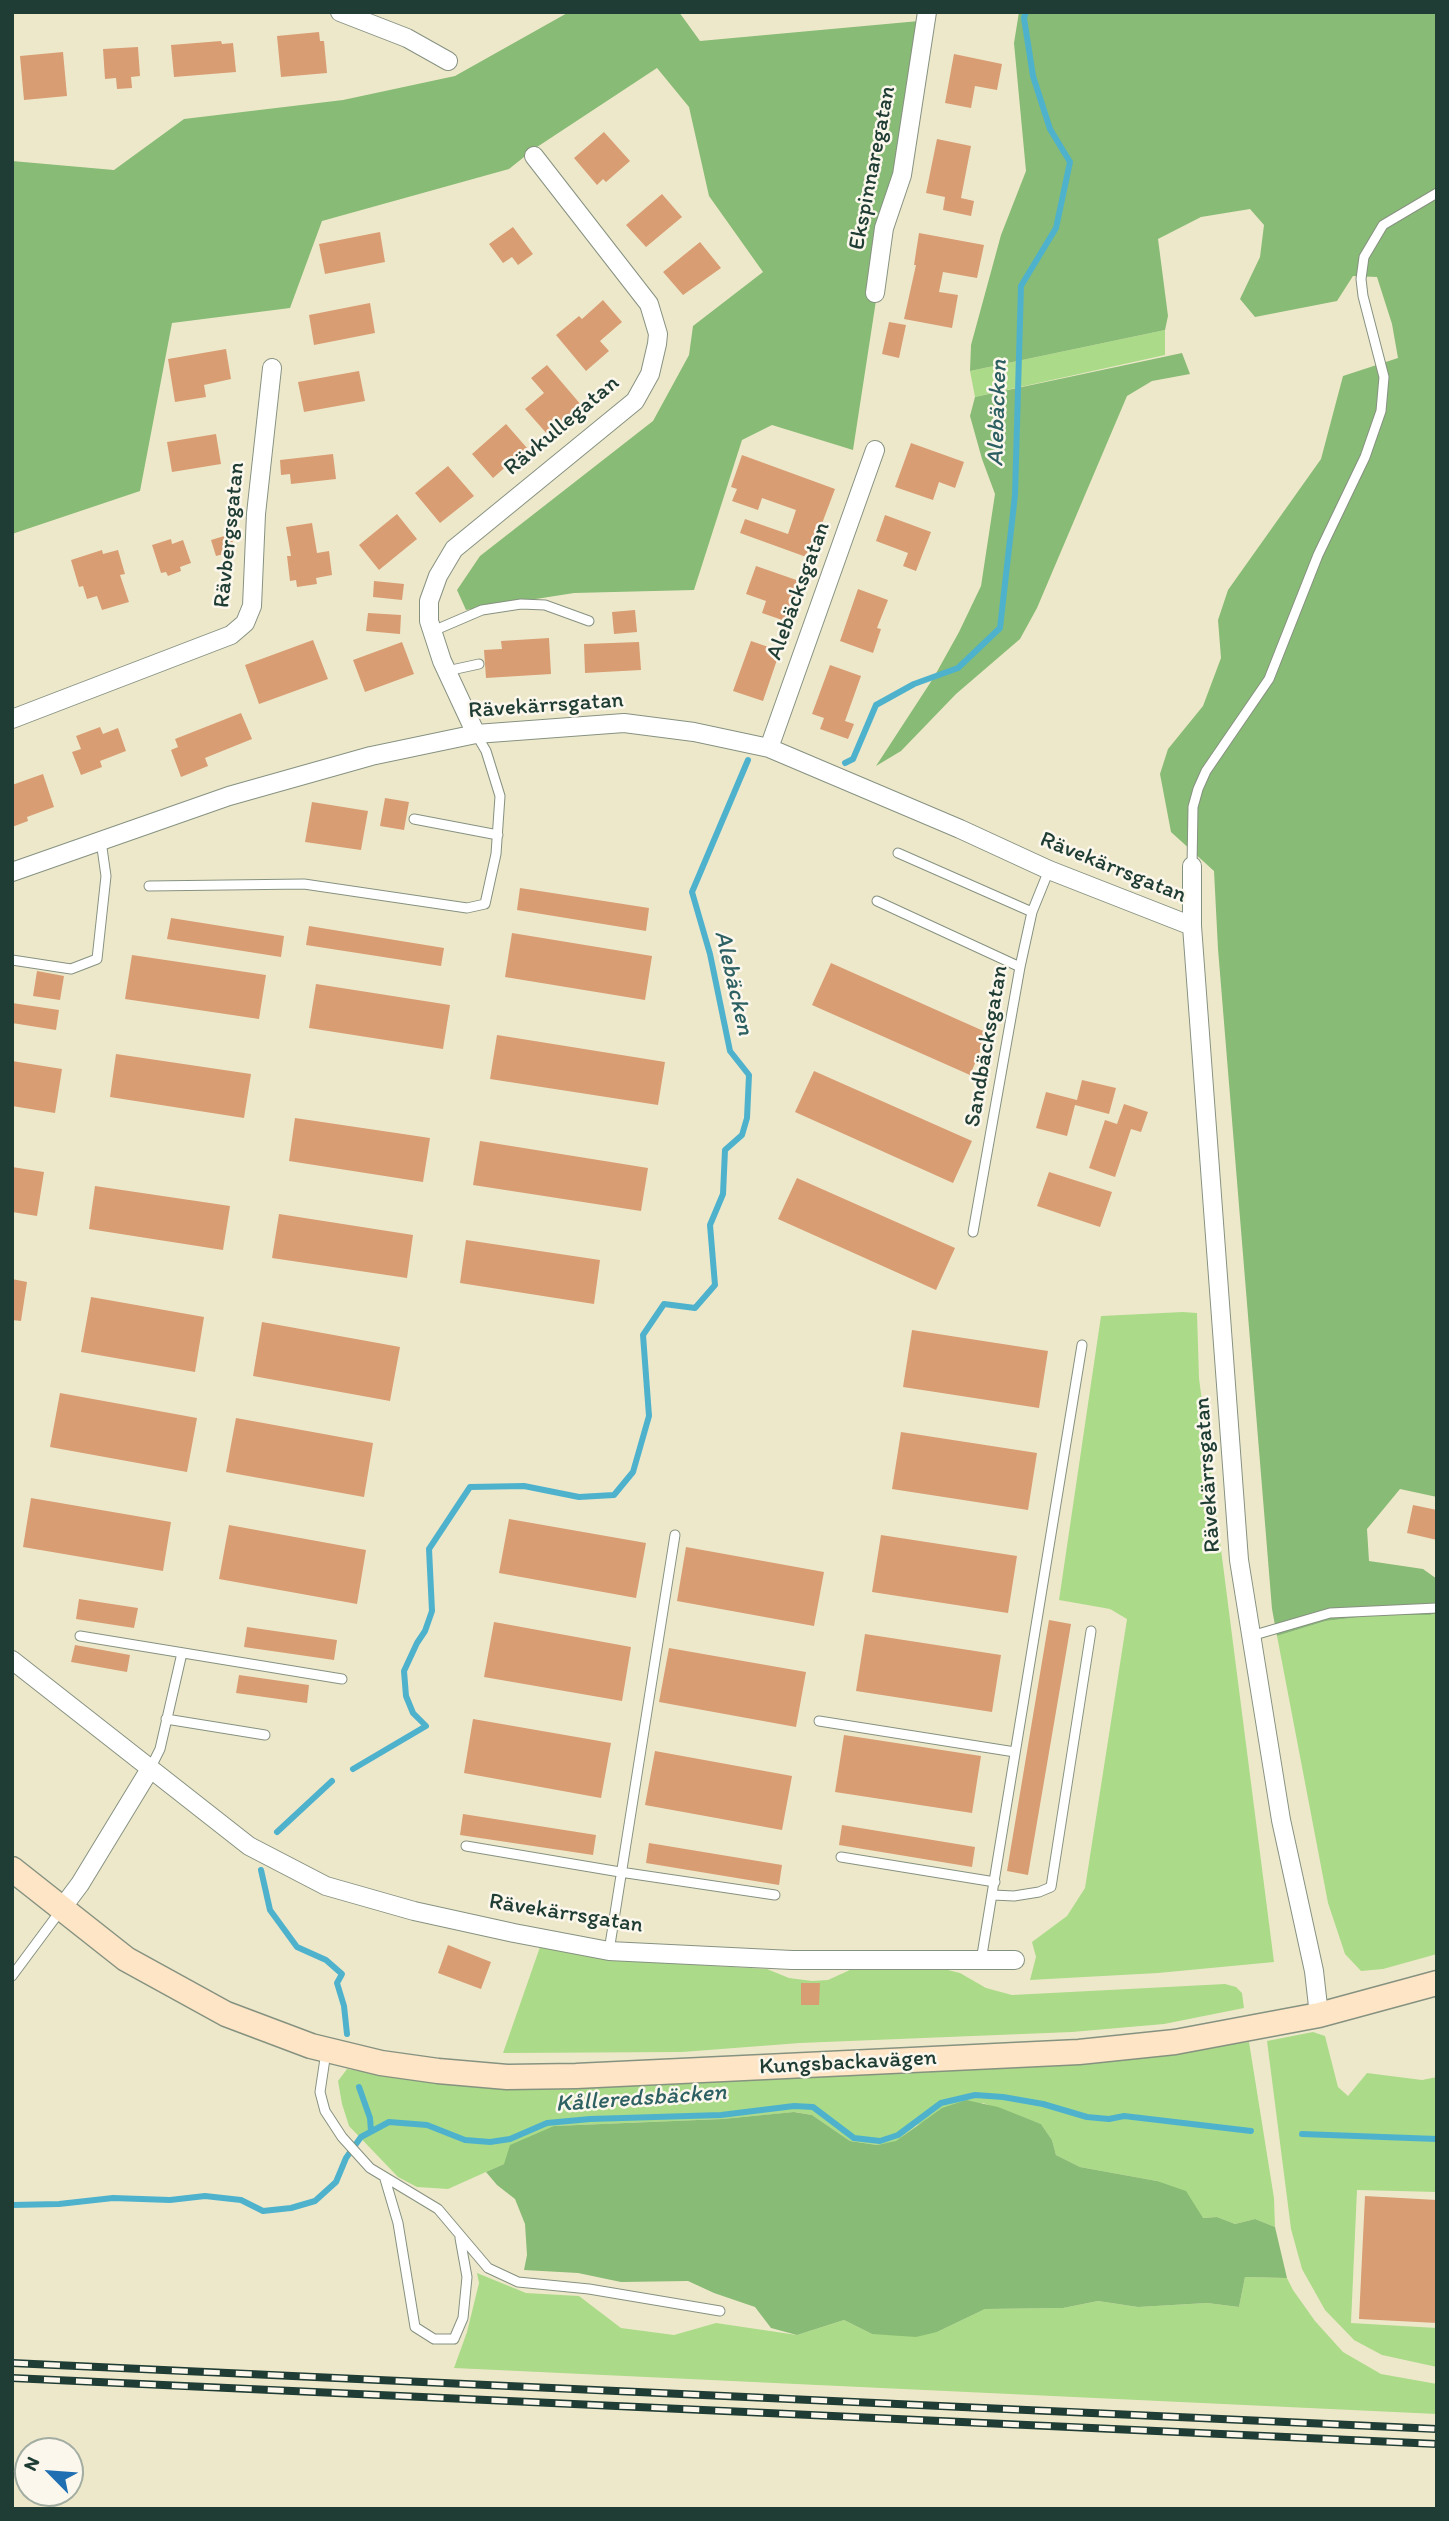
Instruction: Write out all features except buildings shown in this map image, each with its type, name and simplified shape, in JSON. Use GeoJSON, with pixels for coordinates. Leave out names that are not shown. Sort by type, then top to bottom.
{"type":"FeatureCollection","features":[{"type":"Feature","properties":{"kind":"street"},"geometry":{"type":"LineString","coordinates":[[340,12],[407,38],[448,61]]}},
{"type":"Feature","properties":{"kind":"street","name":"Ekspinnaregatan"},"geometry":{"type":"LineString","coordinates":[[876,293],[884,229],[902,175],[927,12]]}},
{"type":"Feature","properties":{"kind":"street","name":"Rävkullegatan"},"geometry":{"type":"LineString","coordinates":[[476,734],[446,671],[429,621],[429,601],[438,576],[454,549],[635,401],[656,358],[658,334],[649,304],[534,156]]}},
{"type":"Feature","properties":{"kind":"street","name":"Rävbergsgatan"},"geometry":{"type":"LineString","coordinates":[[12,719],[231,635],[244,623],[252,606],[256,514],[272,368]]}},
{"type":"Feature","properties":{"kind":"street","name":"Alebäcksgatan"},"geometry":{"type":"LineString","coordinates":[[769,748],[875,450]]}},
{"type":"Feature","properties":{"kind":"street","name":"Rävekärrsgatan"},"geometry":{"type":"LineString","coordinates":[[12,872],[229,796],[371,756],[476,734],[624,723],[694,732],[769,748],[1049,870],[1192,926]]}},
{"type":"Feature","properties":{"kind":"street","name":"Rävekärrsgatan"},"geometry":{"type":"LineString","coordinates":[[1192,866],[1192,926],[1239,1560],[1282,1820],[1314,1971],[1319,2015]]}},
{"type":"Feature","properties":{"kind":"street","name":"Rävekärrsgatan"},"geometry":{"type":"LineString","coordinates":[[12,1660],[249,1846],[326,1886],[414,1911],[609,1951],[792,1960],[1015,1960]]}},
{"type":"Feature","properties":{"kind":"street"},"geometry":{"type":"LineString","coordinates":[[62,1908],[80,1884],[150,1769]]}},
{"type":"Feature","properties":{"kind":"street","name":"Kungsbackavägen"},"geometry":{"type":"LineString","coordinates":[[12,1869],[127,1959],[226,2014],[327,2050],[381,2063],[507,2077],[1079,2052],[1175,2042],[1319,2015],[1437,1983]]}},
{"type":"Feature","properties":{"kind":"lane"},"geometry":{"type":"LineString","coordinates":[[1192,866],[1193,807],[1198,789],[1206,771],[1269,679],[1318,555],[1365,457],[1381,411],[1384,377],[1363,296],[1361,279],[1364,257],[1383,225],[1437,193]]}},
{"type":"Feature","properties":{"kind":"lane"},"geometry":{"type":"LineString","coordinates":[[433,631],[482,611],[521,604],[545,606],[589,621]]}},
{"type":"Feature","properties":{"kind":"lane"},"geometry":{"type":"LineString","coordinates":[[446,671],[479,664]]}},
{"type":"Feature","properties":{"kind":"lane"},"geometry":{"type":"LineString","coordinates":[[149,886],[304,884],[467,908],[485,904],[498,835],[500,796],[486,751],[476,734]]}},
{"type":"Feature","properties":{"kind":"lane"},"geometry":{"type":"LineString","coordinates":[[414,819],[498,835]]}},
{"type":"Feature","properties":{"kind":"lane"},"geometry":{"type":"LineString","coordinates":[[12,960],[71,969],[97,960],[106,876],[101,841]]}},
{"type":"Feature","properties":{"kind":"lane"},"geometry":{"type":"LineString","coordinates":[[898,853],[1032,912]]}},
{"type":"Feature","properties":{"kind":"lane","name":"Sandbäcksgatan"},"geometry":{"type":"LineString","coordinates":[[973,1232],[1020,967],[1032,912],[1049,870]]}},
{"type":"Feature","properties":{"kind":"lane"},"geometry":{"type":"LineString","coordinates":[[877,901],[1020,967]]}},
{"type":"Feature","properties":{"kind":"lane"},"geometry":{"type":"LineString","coordinates":[[981,1961],[1082,1345]]}},
{"type":"Feature","properties":{"kind":"lane"},"geometry":{"type":"LineString","coordinates":[[609,1951],[675,1535]]}},
{"type":"Feature","properties":{"kind":"lane"},"geometry":{"type":"LineString","coordinates":[[1251,1636],[1330,1614],[1437,1608]]}},
{"type":"Feature","properties":{"kind":"lane"},"geometry":{"type":"LineString","coordinates":[[993,1895],[1014,1896],[1051,1887],[1091,1631]]}},
{"type":"Feature","properties":{"kind":"lane"},"geometry":{"type":"LineString","coordinates":[[80,1636],[342,1679]]}},
{"type":"Feature","properties":{"kind":"lane"},"geometry":{"type":"LineString","coordinates":[[150,1769],[160,1749],[182,1653]]}},
{"type":"Feature","properties":{"kind":"lane"},"geometry":{"type":"LineString","coordinates":[[166,1719],[265,1735]]}},
{"type":"Feature","properties":{"kind":"lane"},"geometry":{"type":"LineString","coordinates":[[819,1721],[1015,1752]]}},
{"type":"Feature","properties":{"kind":"lane"},"geometry":{"type":"LineString","coordinates":[[466,1846],[775,1895]]}},
{"type":"Feature","properties":{"kind":"lane"},"geometry":{"type":"LineString","coordinates":[[841,1857],[995,1882]]}},
{"type":"Feature","properties":{"kind":"lane"},"geometry":{"type":"LineString","coordinates":[[12,1976],[62,1908]]}},
{"type":"Feature","properties":{"kind":"lane"},"geometry":{"type":"LineString","coordinates":[[327,2050],[320,2092],[325,2111],[342,2137],[370,2168],[438,2209],[488,2268],[518,2282],[589,2289],[720,2311]]}},
{"type":"Feature","properties":{"kind":"lane"},"geometry":{"type":"LineString","coordinates":[[384,2178],[398,2223],[415,2327],[434,2339],[454,2339],[463,2318],[467,2277],[460,2236]]}},
{"type":"Feature","properties":{"kind":"green space"},"geometry":{"type":"Polygon","coordinates":[[[569,12],[679,12],[700,41],[919,21],[853,450],[772,425],[742,440],[694,590],[574,593],[466,610],[457,590],[480,556],[653,421],[689,355],[693,326],[763,272],[709,196],[689,107],[657,68],[534,149],[509,169],[322,221],[290,308],[172,323],[140,491],[12,534],[12,161],[114,170],[184,119],[343,100],[455,76],[569,12]]]}},
{"type":"Feature","properties":{"kind":"green space"},"geometry":{"type":"Polygon","coordinates":[[[1019,12],[1437,12],[1437,1497],[1400,1489],[1367,1529],[1369,1561],[1423,1569],[1437,1579],[1437,1613],[1430,1615],[1378,1615],[1326,1621],[1277,1636],[1272,1609],[1218,949],[1214,871],[1171,832],[1160,774],[1168,749],[1203,706],[1221,658],[1218,620],[1228,590],[1321,459],[1343,376],[1398,358],[1392,324],[1377,277],[1353,276],[1337,301],[1255,317],[1240,299],[1260,257],[1264,225],[1250,209],[1201,217],[1158,239],[1168,316],[1165,330],[970,371],[971,345],[1001,235],[1026,171],[1014,43],[1019,12]]]}},
{"type":"Feature","properties":{"kind":"green space"},"geometry":{"type":"Polygon","coordinates":[[[1165,330],[1165,355],[975,397],[970,371],[1165,330]]]}},
{"type":"Feature","properties":{"kind":"green space"},"geometry":{"type":"Polygon","coordinates":[[[1182,353],[1190,374],[1152,381],[1127,396],[1037,608],[1020,639],[956,694],[901,751],[876,766],[934,677],[981,586],[995,494],[970,416],[975,397],[1182,353]]]}},
{"type":"Feature","properties":{"kind":"green space"},"geometry":{"type":"Polygon","coordinates":[[[1197,1313],[1199,1378],[1274,1962],[1158,1973],[1030,1980],[1036,1957],[1032,1942],[1067,1916],[1085,1888],[1127,1619],[1110,1609],[1059,1600],[1101,1316],[1197,1313]]]}},
{"type":"Feature","properties":{"kind":"green space"},"geometry":{"type":"Polygon","coordinates":[[[1437,1613],[1437,1954],[1383,1969],[1361,1971],[1345,1954],[1328,1903],[1277,1636],[1326,1621],[1378,1615],[1437,1613]]]}},
{"type":"Feature","properties":{"kind":"green space"},"geometry":{"type":"Polygon","coordinates":[[[540,1947],[648,1962],[767,1969],[789,1978],[812,1981],[828,1980],[852,1969],[948,1970],[960,1973],[986,1988],[1012,1995],[1225,1984],[1236,1987],[1242,1993],[1244,2008],[1164,2024],[1072,2032],[800,2043],[682,2052],[503,2053],[540,1947]]]}},
{"type":"Feature","properties":{"kind":"green space"},"geometry":{"type":"Polygon","coordinates":[[[1313,2032],[1325,2036],[1338,2087],[1348,2096],[1367,2073],[1422,2080],[1437,2077],[1437,2192],[1357,2190],[1351,2323],[1437,2328],[1437,2367],[1382,2355],[1354,2340],[1325,2310],[1302,2269],[1291,2229],[1267,2041],[1313,2032]]]}},
{"type":"Feature","properties":{"kind":"green space"},"geometry":{"type":"Polygon","coordinates":[[[1249,2042],[1274,2198],[1275,2227],[1255,2219],[1235,2224],[1217,2217],[1202,2218],[1157,2181],[1080,2167],[1056,2155],[1052,2140],[1041,2124],[983,2103],[917,2125],[896,2142],[877,2145],[850,2141],[812,2115],[795,2112],[722,2119],[554,2126],[504,2164],[448,2189],[417,2187],[398,2177],[349,2126],[338,2081],[347,2069],[459,2086],[536,2087],[1050,2066],[1249,2042]]]}},
{"type":"Feature","properties":{"kind":"green space"},"geometry":{"type":"Polygon","coordinates":[[[966,2100],[998,2107],[1041,2124],[1052,2140],[1056,2155],[1080,2167],[1157,2181],[1186,2191],[1203,2218],[1217,2217],[1235,2224],[1255,2219],[1275,2227],[1287,2278],[1245,2277],[1239,2307],[1207,2303],[1138,2307],[1098,2301],[1063,2308],[985,2309],[937,2332],[916,2337],[872,2334],[844,2320],[797,2335],[771,2328],[755,2307],[688,2281],[621,2282],[578,2273],[524,2270],[527,2255],[525,2224],[515,2199],[486,2172],[504,2164],[510,2145],[554,2126],[722,2119],[794,2112],[812,2115],[850,2141],[877,2145],[896,2141],[942,2108],[966,2100]]]}},
{"type":"Feature","properties":{"kind":"green space"},"geometry":{"type":"Polygon","coordinates":[[[477,2273],[526,2293],[579,2296],[621,2328],[674,2335],[716,2323],[797,2335],[844,2320],[872,2334],[937,2332],[985,2309],[1063,2308],[1098,2301],[1138,2307],[1207,2303],[1239,2307],[1245,2277],[1287,2278],[1315,2321],[1343,2352],[1381,2374],[1437,2384],[1437,2414],[454,2368],[467,2332],[479,2283],[477,2273]]]}},
{"type":"Feature","properties":{"kind":"waterway","name":"Alebäcken"},"geometry":{"type":"LineString","coordinates":[[845,763],[853,759],[876,705],[914,684],[958,668],[1000,628],[1015,495],[1021,286],[1056,228],[1070,162],[1050,129],[1033,76],[1024,18],[1026,12]]}},
{"type":"Feature","properties":{"kind":"waterway","name":"Alebäcken"},"geometry":{"type":"LineString","coordinates":[[353,1769],[426,1726],[413,1713],[406,1696],[404,1671],[425,1631],[432,1611],[429,1549],[470,1487],[524,1486],[579,1497],[614,1495],[633,1472],[649,1416],[643,1335],[664,1304],[695,1308],[715,1285],[710,1225],[723,1194],[725,1150],[742,1135],[747,1118],[749,1075],[730,1051],[710,954],[692,892],[748,760]]}},
{"type":"Feature","properties":{"kind":"waterway","name":"Alebäcken"},"geometry":{"type":"LineString","coordinates":[[277,1832],[332,1781]]}},
{"type":"Feature","properties":{"kind":"waterway","name":"Alebäcken"},"geometry":{"type":"LineString","coordinates":[[261,1870],[270,1910],[297,1947],[326,1960],[342,1974],[337,1983],[344,2006],[347,2034]]}},
{"type":"Feature","properties":{"kind":"waterway","name":"Alebäcken"},"geometry":{"type":"LineString","coordinates":[[359,2087],[370,2118],[371,2131]]}},
{"type":"Feature","properties":{"kind":"waterway","name":"Kålleredsbäcken"},"geometry":{"type":"LineString","coordinates":[[12,2205],[59,2204],[113,2198],[170,2200],[205,2196],[241,2200],[263,2211],[291,2208],[315,2201],[336,2182],[346,2158],[361,2137],[389,2122],[427,2125],[465,2140],[490,2142],[510,2139],[547,2123],[721,2115],[794,2106],[813,2107],[854,2138],[880,2141],[898,2135],[941,2103],[975,2095],[1043,2104],[1087,2117],[1109,2119],[1124,2116],[1251,2131]]}},
{"type":"Feature","properties":{"kind":"waterway","name":"Kålleredsbäcken"},"geometry":{"type":"LineString","coordinates":[[1302,2134],[1437,2139]]}},
{"type":"Feature","properties":{"kind":"railway"},"geometry":{"type":"LineString","coordinates":[[12,2363],[1437,2429]]}},
{"type":"Feature","properties":{"kind":"railway"},"geometry":{"type":"LineString","coordinates":[[12,2378],[1437,2444]]}}]}
